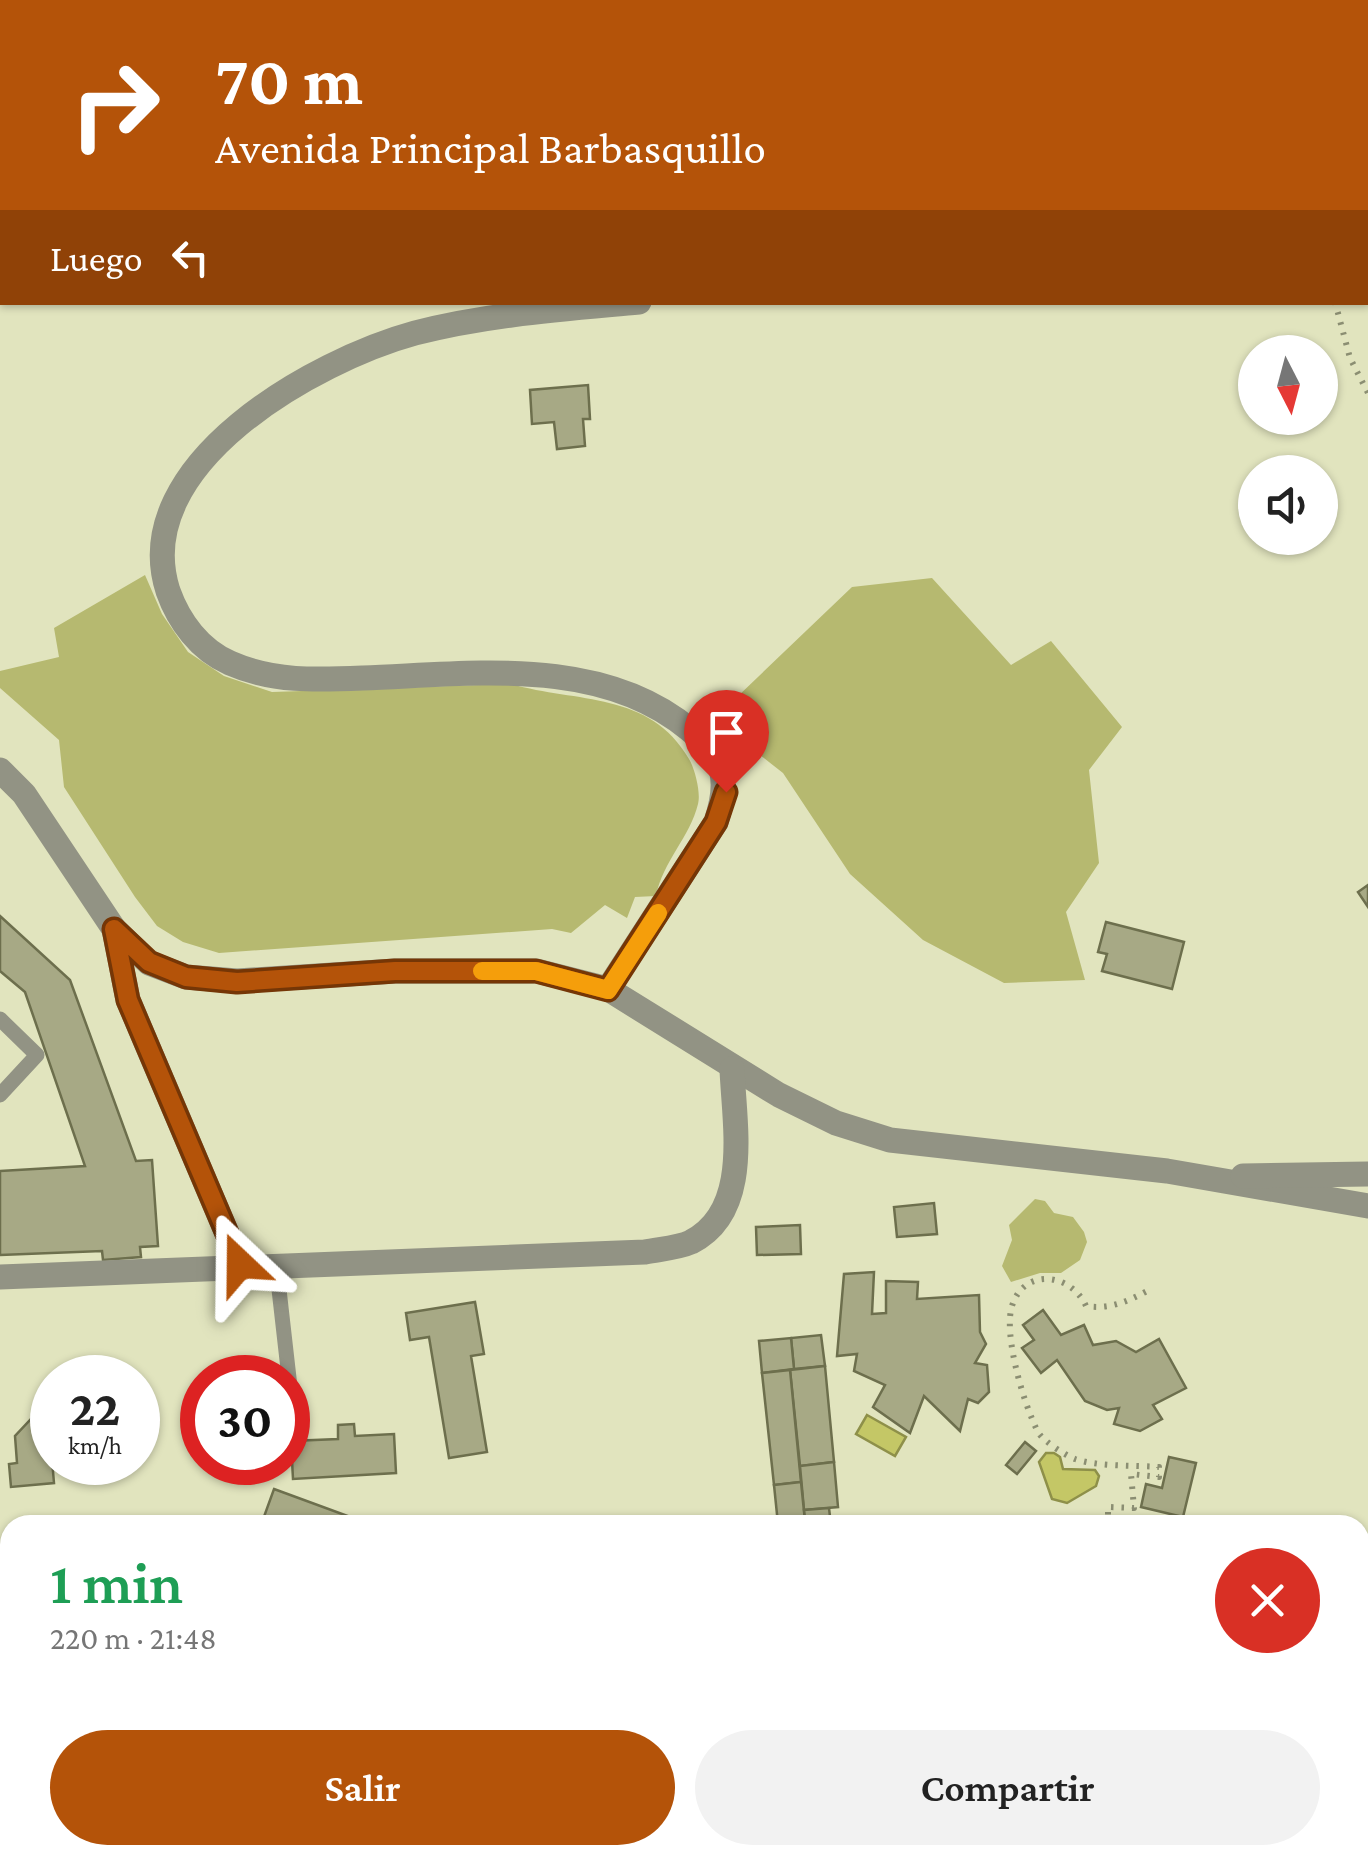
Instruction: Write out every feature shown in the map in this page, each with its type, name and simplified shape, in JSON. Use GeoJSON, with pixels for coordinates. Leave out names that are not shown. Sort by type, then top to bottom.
{"type":"FeatureCollection","features":[{"type":"Feature","properties":{"kind":"street"},"geometry":{"type":"LineString","coordinates":[[605,305],[522,312],[432,330],[322,367],[221,438],[186,484],[164,544],[162,573],[174,607],[191,636],[225,661],[267,678],[515,672],[544,676],[607,686],[652,704],[667,711],[708,744],[720,766],[726,792],[716,822],[608,990]]}},
{"type":"Feature","properties":{"kind":"street"},"geometry":{"type":"LineString","coordinates":[[0,770],[24,794],[114,929],[149,962],[186,977],[237,982],[395,971],[536,971],[608,990],[732,1069],[836,1123],[890,1140],[1208,1177],[1368,1206]]}},
{"type":"Feature","properties":{"kind":"street"},"geometry":{"type":"LineString","coordinates":[[114,929],[128,1000],[240,1264]]}},
{"type":"Feature","properties":{"kind":"street"},"geometry":{"type":"LineString","coordinates":[[0,1276],[240,1264],[645,1252],[690,1243],[714,1224],[732,1192],[732,1069]]}},
{"type":"Feature","properties":{"kind":"street"},"geometry":{"type":"LineString","coordinates":[[1208,1177],[1368,1174]]}},
{"type":"Feature","properties":{"kind":"lane"},"geometry":{"type":"LineString","coordinates":[[0,1018],[36,1055],[0,1094]]}},
{"type":"Feature","properties":{"kind":"lane"},"geometry":{"type":"LineString","coordinates":[[276,1264],[286,1355]]}},
{"type":"Feature","properties":{"kind":"path"},"geometry":{"type":"LineString","coordinates":[[1336,305],[1350,358],[1368,393]]}},
{"type":"Feature","properties":{"kind":"path"},"geometry":{"type":"LineString","coordinates":[[1108,1515],[1108,1508],[1134,1508],[1131,1474],[1159,1477],[1159,1467],[1074,1459],[1039,1436],[1013,1357],[1010,1314],[1020,1291],[1039,1279],[1062,1280],[1080,1293],[1086,1306],[1100,1308],[1128,1302],[1152,1289]]}},
{"type":"Feature","properties":{"kind":"shaded area"},"geometry":{"type":"Polygon","coordinates":[[[145,575],[162,614],[188,652],[224,676],[272,692],[511,684],[610,703],[654,721],[673,737],[689,759],[699,794],[694,816],[664,871],[656,896],[635,897],[627,918],[605,905],[571,933],[552,929],[219,953],[183,942],[157,926],[64,787],[59,740],[0,688],[0,671],[59,657],[54,628],[145,575]]]}},
{"type":"Feature","properties":{"kind":"shaded area"},"geometry":{"type":"Polygon","coordinates":[[[932,578],[1011,665],[1051,641],[1122,727],[1089,770],[1099,863],[1066,912],[1085,980],[1004,983],[923,940],[850,874],[783,773],[714,719],[852,587],[932,578]]]}},
{"type":"Feature","properties":{"kind":"shaded area"},"geometry":{"type":"Polygon","coordinates":[[[1035,1199],[1045,1201],[1054,1213],[1073,1217],[1087,1242],[1080,1260],[1061,1273],[1040,1273],[1011,1282],[1002,1266],[1012,1240],[1009,1225],[1035,1199]]]}},
{"type":"Feature","properties":{"kind":"shaded area"},"geometry":{"type":"Polygon","coordinates":[[[867,1415],[906,1437],[895,1456],[856,1434],[867,1415]]]}},
{"type":"Feature","properties":{"kind":"shaded area"},"geometry":{"type":"Polygon","coordinates":[[[1046,1453],[1060,1457],[1063,1469],[1095,1470],[1099,1476],[1096,1486],[1067,1503],[1052,1499],[1039,1462],[1046,1453]]]}},
{"type":"Feature","properties":{"kind":"building"},"geometry":{"type":"Polygon","coordinates":[[[588,385],[590,419],[583,419],[585,446],[557,449],[554,422],[532,424],[530,390],[588,385]]]}},
{"type":"Feature","properties":{"kind":"building"},"geometry":{"type":"Polygon","coordinates":[[[1368,885],[1368,907],[1358,892],[1368,885]]]}},
{"type":"Feature","properties":{"kind":"building"},"geometry":{"type":"Polygon","coordinates":[[[0,916],[70,980],[136,1161],[152,1160],[158,1246],[140,1247],[141,1257],[103,1260],[102,1251],[0,1255],[0,1171],[85,1166],[25,992],[0,971],[0,916]]]}},
{"type":"Feature","properties":{"kind":"building"},"geometry":{"type":"Polygon","coordinates":[[[1106,922],[1184,942],[1172,989],[1102,971],[1107,954],[1098,952],[1106,922]]]}},
{"type":"Feature","properties":{"kind":"building"},"geometry":{"type":"Polygon","coordinates":[[[934,1203],[937,1234],[897,1237],[894,1207],[934,1203]]]}},
{"type":"Feature","properties":{"kind":"building"},"geometry":{"type":"Polygon","coordinates":[[[800,1225],[801,1254],[757,1255],[756,1227],[800,1225]]]}},
{"type":"Feature","properties":{"kind":"building"},"geometry":{"type":"Polygon","coordinates":[[[874,1272],[872,1314],[886,1313],[886,1281],[918,1282],[917,1299],[979,1295],[980,1332],[986,1344],[975,1363],[987,1365],[989,1392],[978,1403],[968,1399],[960,1431],[924,1396],[910,1433],[873,1407],[885,1385],[854,1371],[857,1354],[837,1356],[844,1274],[874,1272]]]}},
{"type":"Feature","properties":{"kind":"building"},"geometry":{"type":"Polygon","coordinates":[[[475,1302],[484,1354],[471,1356],[487,1452],[449,1458],[429,1337],[410,1340],[406,1313],[475,1302]]]}},
{"type":"Feature","properties":{"kind":"building"},"geometry":{"type":"Polygon","coordinates":[[[1043,1310],[1061,1335],[1084,1325],[1093,1345],[1116,1341],[1136,1352],[1159,1339],[1186,1388],[1153,1405],[1162,1419],[1140,1431],[1114,1424],[1119,1408],[1107,1410],[1085,1401],[1057,1360],[1041,1373],[1022,1348],[1034,1340],[1023,1325],[1043,1310]]]}},
{"type":"Feature","properties":{"kind":"building"},"geometry":{"type":"Polygon","coordinates":[[[821,1335],[825,1366],[794,1369],[791,1338],[821,1335]]]}},
{"type":"Feature","properties":{"kind":"building"},"geometry":{"type":"Polygon","coordinates":[[[791,1338],[794,1369],[762,1373],[759,1341],[791,1338]]]}},
{"type":"Feature","properties":{"kind":"building"},"geometry":{"type":"Polygon","coordinates":[[[825,1366],[834,1462],[800,1466],[790,1370],[825,1366]]]}},
{"type":"Feature","properties":{"kind":"building"},"geometry":{"type":"Polygon","coordinates":[[[790,1370],[801,1482],[774,1485],[762,1373],[790,1370]]]}},
{"type":"Feature","properties":{"kind":"building"},"geometry":{"type":"Polygon","coordinates":[[[30,1420],[32,1485],[11,1487],[9,1464],[17,1463],[15,1436],[30,1420]]]}},
{"type":"Feature","properties":{"kind":"building"},"geometry":{"type":"Polygon","coordinates":[[[354,1424],[355,1436],[394,1434],[396,1473],[310,1478],[310,1440],[338,1439],[338,1425],[354,1424]]]}},
{"type":"Feature","properties":{"kind":"building"},"geometry":{"type":"Polygon","coordinates":[[[1025,1442],[1036,1451],[1017,1474],[1006,1465],[1025,1442]]]}},
{"type":"Feature","properties":{"kind":"building"},"geometry":{"type":"Polygon","coordinates":[[[1169,1457],[1196,1463],[1183,1515],[1141,1507],[1146,1484],[1162,1488],[1169,1457]]]}},
{"type":"Feature","properties":{"kind":"building"},"geometry":{"type":"Polygon","coordinates":[[[834,1462],[838,1507],[804,1510],[800,1466],[834,1462]]]}},
{"type":"Feature","properties":{"kind":"building"},"geometry":{"type":"Polygon","coordinates":[[[801,1482],[804,1515],[777,1515],[774,1485],[801,1482]]]}},
{"type":"Feature","properties":{"kind":"building"},"geometry":{"type":"Polygon","coordinates":[[[274,1489],[345,1515],[265,1515],[274,1489]]]}},
{"type":"Feature","properties":{"kind":"building"},"geometry":{"type":"Polygon","coordinates":[[[829,1508],[830,1515],[805,1515],[804,1510],[829,1508]]]}},
{"type":"Feature","properties":{"kind":"slow traffic"},"geometry":{"type":"LineString","coordinates":[[482,971],[536,971],[608,990],[658,913]]}},
{"type":"Feature","properties":{"kind":"route"},"geometry":{"type":"LineString","coordinates":[[240,1264],[128,1000],[114,929],[149,962],[186,977],[237,982],[395,971],[536,971],[608,990],[716,822],[726,792]]}}]}
